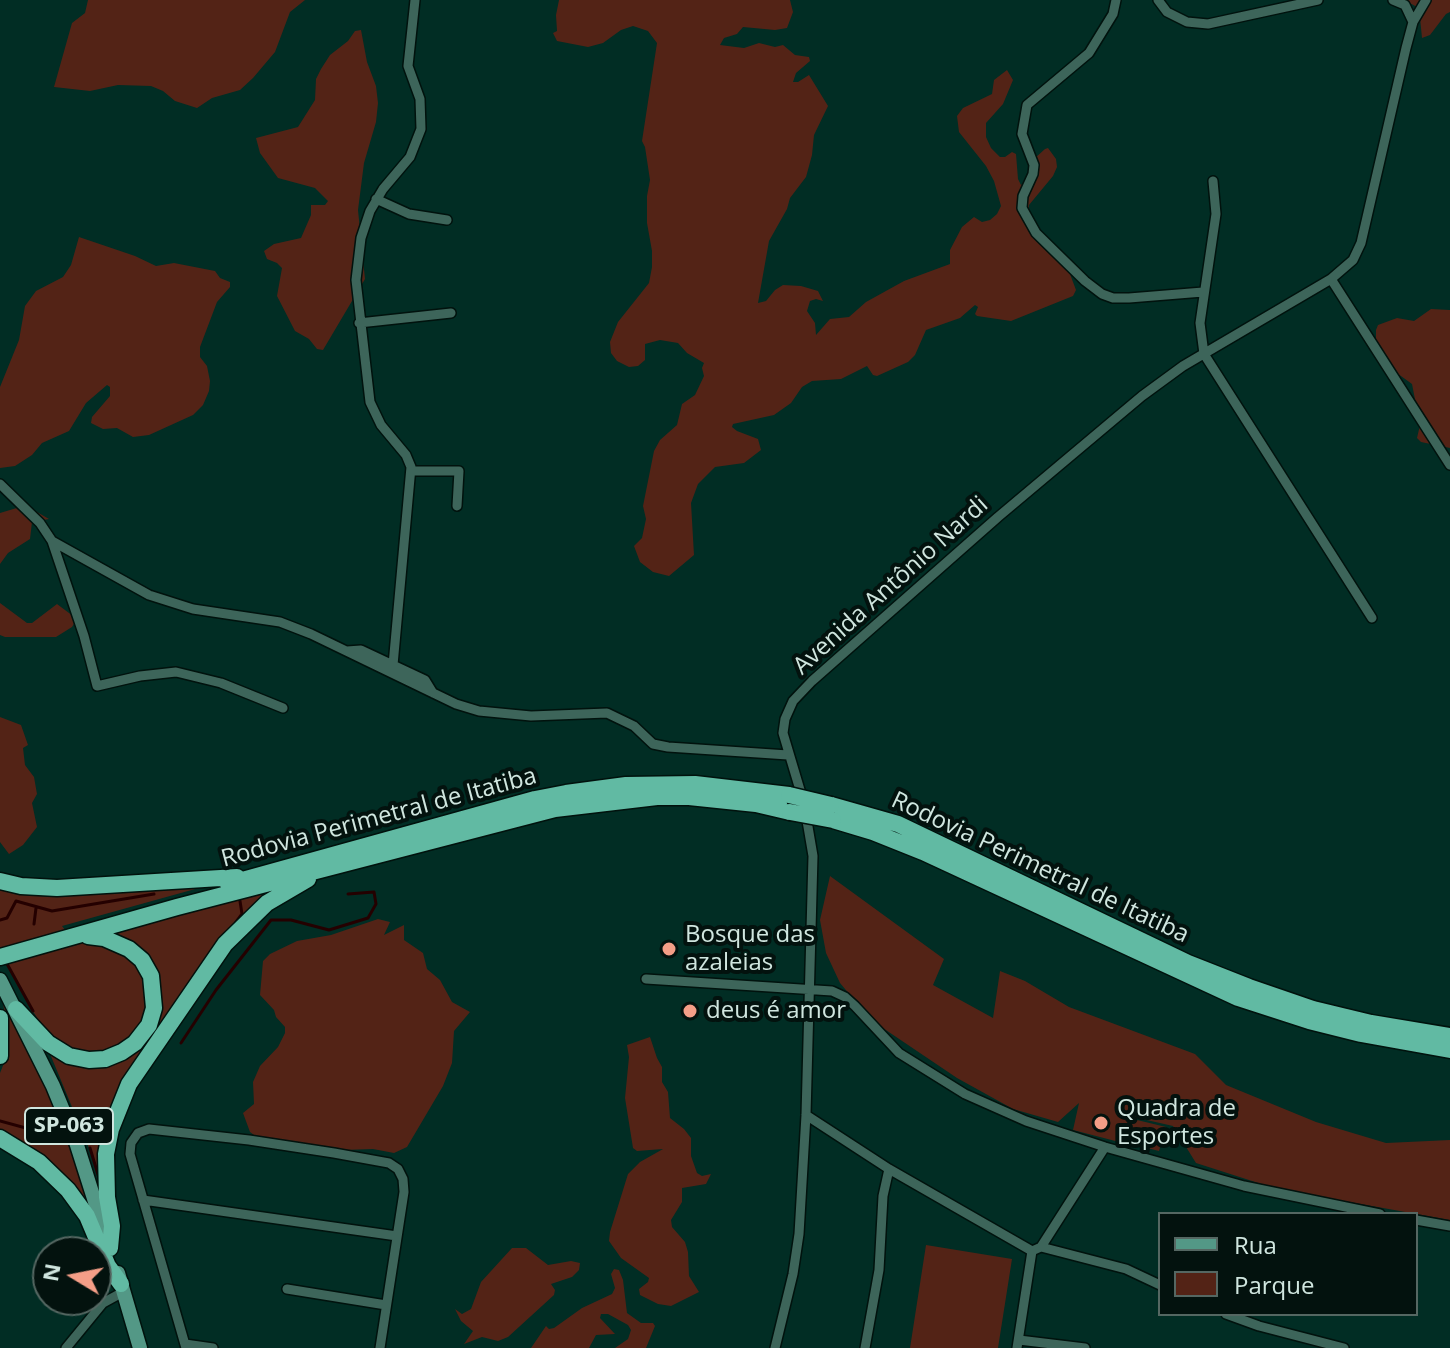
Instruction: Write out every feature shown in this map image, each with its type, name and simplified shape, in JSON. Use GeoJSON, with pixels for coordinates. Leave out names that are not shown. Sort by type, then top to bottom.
{"type":"FeatureCollection","features":[{"type":"Feature","properties":{"kind":"highway","name":"Rodovia Perimetral de Itatiba"},"geometry":{"type":"LineString","coordinates":[[0,957],[247,877],[535,799],[626,785],[683,783],[898,824],[1188,963],[1249,987],[1313,1009],[1371,1023],[1450,1036]]}},
{"type":"Feature","properties":{"kind":"highway","name":"Rodovia Perimetral de Itatiba"},"geometry":{"type":"LineString","coordinates":[[0,948],[70,935],[534,813],[657,797],[789,804]]}},
{"type":"Feature","properties":{"kind":"highway","name":"Rodovia Perimetral de Itatiba"},"geometry":{"type":"LineString","coordinates":[[832,813],[1238,998],[1361,1034],[1450,1050]]}},
{"type":"Feature","properties":{"kind":"highway"},"geometry":{"type":"LineString","coordinates":[[112,1236],[106,1188],[108,1143],[122,1099],[136,1072],[235,932],[267,903],[335,866]]}},
{"type":"Feature","properties":{"kind":"highway"},"geometry":{"type":"LineString","coordinates":[[0,881],[21,886],[57,888],[247,877]]}},
{"type":"Feature","properties":{"kind":"highway"},"geometry":{"type":"LineString","coordinates":[[16,1009],[55,1048],[69,1056],[89,1060],[114,1056],[135,1043],[144,1033],[153,1014],[154,993],[151,976],[142,960],[118,942],[70,935]]}},
{"type":"Feature","properties":{"kind":"highway"},"geometry":{"type":"LineString","coordinates":[[0,1018],[0,1056]]}},
{"type":"Feature","properties":{"kind":"highway"},"geometry":{"type":"LineString","coordinates":[[0,1138],[25,1151],[68,1190],[87,1216],[108,1266],[122,1288]]}},
{"type":"Feature","properties":{"kind":"main road","name":"SP-063"},"geometry":{"type":"LineString","coordinates":[[0,980],[61,1105],[106,1236]]}},
{"type":"Feature","properties":{"kind":"main road","name":"SP-063"},"geometry":{"type":"LineString","coordinates":[[112,1255],[140,1348]]}},
{"type":"Feature","properties":{"kind":"street"},"geometry":{"type":"LineString","coordinates":[[393,665],[411,471],[408,459],[381,425],[370,402],[356,290],[358,252],[365,225],[376,199],[410,157],[421,129],[420,99],[408,66],[415,0]]}},
{"type":"Feature","properties":{"kind":"street"},"geometry":{"type":"LineString","coordinates":[[1116,0],[1113,14],[1089,53],[1027,105],[1022,134],[1034,165],[1022,208],[1036,233],[1102,294],[1129,298],[1203,292]]}},
{"type":"Feature","properties":{"kind":"street"},"geometry":{"type":"LineString","coordinates":[[1158,0],[1167,12],[1187,22],[1208,24],[1318,0]]}},
{"type":"Feature","properties":{"kind":"street"},"geometry":{"type":"LineString","coordinates":[[1413,22],[1426,0]]}},
{"type":"Feature","properties":{"kind":"street"},"geometry":{"type":"LineString","coordinates":[[1396,1],[1409,10],[1413,22]]}},
{"type":"Feature","properties":{"kind":"street","name":"Avenida Antônio Nardi"},"geometry":{"type":"LineString","coordinates":[[775,1348],[799,1234],[810,988],[813,856],[803,800],[783,733],[793,701],[812,681],[1118,415],[1183,366],[1331,279],[1353,260],[1366,225],[1413,22]]}},
{"type":"Feature","properties":{"kind":"street"},"geometry":{"type":"LineString","coordinates":[[1213,181],[1216,214],[1200,323],[1204,354],[1372,618]]}},
{"type":"Feature","properties":{"kind":"street"},"geometry":{"type":"LineString","coordinates":[[376,199],[409,214],[447,220]]}},
{"type":"Feature","properties":{"kind":"street"},"geometry":{"type":"LineString","coordinates":[[1331,279],[1450,465]]}},
{"type":"Feature","properties":{"kind":"street"},"geometry":{"type":"LineString","coordinates":[[359,323],[451,313]]}},
{"type":"Feature","properties":{"kind":"street"},"geometry":{"type":"LineString","coordinates":[[411,471],[459,471],[457,506]]}},
{"type":"Feature","properties":{"kind":"street"},"geometry":{"type":"LineString","coordinates":[[0,484],[40,523],[52,541],[84,636],[97,686],[176,672],[221,683],[283,708]]}},
{"type":"Feature","properties":{"kind":"street"},"geometry":{"type":"LineString","coordinates":[[52,541],[149,595],[193,609],[280,622],[479,711],[503,715],[607,713],[634,726],[653,744],[788,755]]}},
{"type":"Feature","properties":{"kind":"street"},"geometry":{"type":"LineString","coordinates":[[347,651],[361,650],[425,680],[433,693]]}},
{"type":"Feature","properties":{"kind":"street"},"geometry":{"type":"LineString","coordinates":[[646,979],[832,991],[845,997],[899,1053],[965,1094],[1026,1121],[1244,1186],[1368,1212]]}},
{"type":"Feature","properties":{"kind":"street"},"geometry":{"type":"LineString","coordinates":[[806,1115],[889,1169],[1036,1249],[1126,1269],[1158,1284]]}},
{"type":"Feature","properties":{"kind":"street"},"geometry":{"type":"LineString","coordinates":[[213,1348],[186,1346],[143,1200],[130,1154],[131,1143],[138,1133],[149,1129],[171,1129],[334,1153],[389,1163],[398,1169],[404,1192],[380,1348]]}},
{"type":"Feature","properties":{"kind":"street"},"geometry":{"type":"LineString","coordinates":[[1085,1348],[1018,1344],[1036,1249],[1105,1147]]}},
{"type":"Feature","properties":{"kind":"street"},"geometry":{"type":"LineString","coordinates":[[865,1348],[879,1270],[883,1196],[889,1169]]}},
{"type":"Feature","properties":{"kind":"street"},"geometry":{"type":"LineString","coordinates":[[143,1200],[397,1236]]}},
{"type":"Feature","properties":{"kind":"street"},"geometry":{"type":"LineString","coordinates":[[1418,1220],[1450,1226]]}},
{"type":"Feature","properties":{"kind":"street"},"geometry":{"type":"LineString","coordinates":[[66,1348],[103,1303],[122,1288]]}},
{"type":"Feature","properties":{"kind":"street"},"geometry":{"type":"LineString","coordinates":[[287,1289],[386,1305]]}},
{"type":"Feature","properties":{"kind":"street"},"geometry":{"type":"LineString","coordinates":[[1232,1316],[1314,1344],[1344,1348]]}},
{"type":"Feature","properties":{"kind":"green space"},"geometry":{"type":"Polygon","coordinates":[[[88,0],[305,0],[290,12],[275,52],[253,78],[240,90],[212,98],[197,108],[175,101],[151,86],[118,85],[90,91],[54,87],[72,23],[85,13],[88,0]]]}},
{"type":"Feature","properties":{"kind":"green space"},"geometry":{"type":"Polygon","coordinates":[[[559,0],[790,0],[793,12],[787,28],[743,27],[737,34],[724,38],[720,45],[744,48],[759,43],[775,47],[783,45],[795,55],[809,57],[810,61],[796,73],[793,82],[809,75],[828,106],[814,135],[806,177],[790,198],[769,241],[758,303],[766,301],[783,285],[818,291],[823,301],[810,301],[807,311],[815,323],[816,335],[830,319],[849,317],[866,302],[904,281],[950,264],[950,250],[962,227],[974,217],[982,222],[990,220],[1001,206],[986,166],[959,132],[957,116],[963,108],[992,94],[994,80],[1007,70],[1013,80],[1003,104],[986,123],[986,137],[1000,157],[1012,152],[1016,154],[1021,185],[1026,181],[1035,158],[1045,149],[1048,148],[1056,159],[1053,176],[1029,205],[1027,225],[1034,239],[1070,274],[1076,290],[1073,296],[1011,321],[977,316],[978,307],[975,305],[960,318],[926,330],[915,355],[908,362],[877,376],[867,366],[841,379],[812,381],[774,415],[733,424],[737,431],[758,439],[761,450],[744,463],[715,467],[698,484],[691,503],[694,555],[669,576],[653,572],[640,562],[634,546],[642,538],[646,519],[643,506],[654,451],[660,440],[677,425],[682,404],[695,395],[704,376],[704,363],[687,353],[678,343],[660,340],[645,344],[645,360],[638,366],[629,367],[617,361],[611,353],[610,342],[618,322],[649,283],[652,267],[647,223],[650,180],[642,141],[657,43],[648,31],[633,26],[621,30],[603,43],[588,47],[557,41],[553,33],[557,31],[559,0]]]}},
{"type":"Feature","properties":{"kind":"green space"},"geometry":{"type":"Polygon","coordinates":[[[1404,0],[1450,0],[1450,12],[1430,35],[1422,38],[1419,8],[1404,0]]]}},
{"type":"Feature","properties":{"kind":"green space"},"geometry":{"type":"Polygon","coordinates":[[[361,30],[378,103],[364,163],[358,210],[365,279],[323,350],[317,349],[309,339],[295,331],[277,296],[282,268],[267,259],[264,251],[274,244],[301,238],[311,215],[311,205],[325,205],[328,201],[315,188],[278,178],[260,153],[256,138],[298,127],[315,100],[316,79],[330,55],[355,31],[361,30]]]}},
{"type":"Feature","properties":{"kind":"green space"},"geometry":{"type":"Polygon","coordinates":[[[79,237],[156,266],[174,263],[215,271],[220,278],[230,282],[230,287],[217,302],[200,347],[200,357],[207,366],[209,391],[203,405],[193,415],[149,435],[133,437],[117,428],[103,429],[91,423],[92,417],[110,396],[107,385],[86,403],[69,431],[42,443],[32,455],[15,466],[0,468],[0,387],[19,340],[25,306],[36,291],[63,277],[71,265],[79,237]]]}},
{"type":"Feature","properties":{"kind":"green space"},"geometry":{"type":"Polygon","coordinates":[[[1431,309],[1450,310],[1450,448],[1421,442],[1417,438],[1420,425],[1412,384],[1394,371],[1376,340],[1378,325],[1397,318],[1414,321],[1431,309]]]}},
{"type":"Feature","properties":{"kind":"green space"},"geometry":{"type":"Polygon","coordinates":[[[20,507],[30,508],[49,519],[32,522],[30,539],[8,553],[0,564],[0,513],[20,507]]]}},
{"type":"Feature","properties":{"kind":"green space"},"geometry":{"type":"Polygon","coordinates":[[[0,603],[27,623],[32,623],[57,604],[73,616],[75,622],[56,637],[5,637],[0,635],[0,603]]]}},
{"type":"Feature","properties":{"kind":"green space"},"geometry":{"type":"Polygon","coordinates":[[[0,717],[21,725],[28,745],[23,748],[25,765],[34,777],[37,794],[32,803],[37,827],[23,845],[9,854],[0,842],[0,717]]]}},
{"type":"Feature","properties":{"kind":"green space"},"geometry":{"type":"Polygon","coordinates":[[[830,876],[944,959],[933,985],[993,1018],[1000,971],[1025,981],[1069,1007],[1195,1054],[1226,1085],[1316,1122],[1386,1143],[1450,1140],[1450,1220],[1277,1189],[1196,1163],[1173,1126],[1129,1116],[1123,1143],[1073,1130],[1079,1103],[1058,1122],[1013,1109],[957,1078],[871,1020],[840,983],[826,953],[820,920],[830,876]]]}},
{"type":"Feature","properties":{"kind":"green space"},"geometry":{"type":"Polygon","coordinates":[[[0,886],[206,886],[62,926],[75,943],[108,943],[134,958],[147,979],[146,1017],[132,1040],[102,1055],[59,1046],[27,1002],[0,953],[0,886]]]}},
{"type":"Feature","properties":{"kind":"green space"},"geometry":{"type":"Polygon","coordinates":[[[275,889],[134,1068],[100,1181],[48,1049],[117,1059],[160,999],[157,974],[110,934],[275,889]]]}},
{"type":"Feature","properties":{"kind":"green space"},"geometry":{"type":"Polygon","coordinates":[[[378,919],[390,922],[384,935],[404,925],[404,940],[423,953],[427,969],[440,980],[452,1002],[470,1012],[454,1031],[452,1063],[443,1086],[407,1147],[394,1153],[373,1149],[343,1150],[258,1138],[250,1132],[243,1113],[254,1104],[253,1082],[260,1066],[278,1047],[285,1033],[285,1027],[274,1010],[260,995],[263,961],[270,954],[297,941],[331,935],[378,919]]]}},
{"type":"Feature","properties":{"kind":"green space"},"geometry":{"type":"Polygon","coordinates":[[[2,1000],[48,1091],[88,1204],[0,1133],[0,1073],[4,1063],[5,1013],[2,1000]]]}},
{"type":"Feature","properties":{"kind":"green space"},"geometry":{"type":"Polygon","coordinates":[[[650,1037],[662,1067],[670,1118],[691,1138],[691,1156],[697,1173],[702,1176],[711,1174],[706,1184],[682,1188],[682,1202],[671,1220],[672,1227],[685,1242],[689,1276],[699,1292],[671,1306],[658,1304],[640,1295],[639,1289],[649,1278],[621,1258],[609,1241],[628,1174],[640,1162],[663,1149],[637,1151],[633,1148],[625,1098],[629,1057],[627,1045],[650,1037]]]}},
{"type":"Feature","properties":{"kind":"green space"},"geometry":{"type":"Polygon","coordinates":[[[1133,1119],[1166,1127],[1159,1151],[1127,1143],[1133,1119]]]}},
{"type":"Feature","properties":{"kind":"green space"},"geometry":{"type":"Polygon","coordinates":[[[926,1245],[1012,1259],[998,1348],[910,1348],[926,1245]]]}},
{"type":"Feature","properties":{"kind":"green space"},"geometry":{"type":"Polygon","coordinates":[[[512,1248],[526,1248],[548,1265],[571,1261],[580,1263],[579,1270],[572,1277],[551,1284],[554,1295],[508,1337],[498,1341],[482,1337],[464,1344],[473,1331],[461,1321],[455,1309],[462,1314],[471,1309],[481,1282],[512,1248]]]}},
{"type":"Feature","properties":{"kind":"green space"},"geometry":{"type":"Polygon","coordinates":[[[614,1269],[619,1270],[623,1280],[627,1313],[641,1323],[653,1323],[655,1326],[646,1348],[615,1348],[628,1339],[631,1330],[608,1314],[601,1314],[600,1318],[615,1334],[596,1335],[589,1348],[531,1348],[546,1326],[554,1328],[582,1308],[612,1294],[615,1288],[611,1274],[614,1269]]]}},
{"type":"Feature","properties":{"kind":"waterway"},"geometry":{"type":"LineString","coordinates":[[181,1043],[216,990],[271,920],[291,920],[329,930],[368,918],[376,904],[374,892],[348,894]]}},
{"type":"Feature","properties":{"kind":"waterway"},"geometry":{"type":"LineString","coordinates":[[0,920],[7,918],[16,901],[52,911],[154,894]]}},
{"type":"Feature","properties":{"kind":"waterway"},"geometry":{"type":"LineString","coordinates":[[236,922],[242,914],[240,901]]}},
{"type":"Feature","properties":{"kind":"waterway"},"geometry":{"type":"LineString","coordinates":[[34,924],[36,908]]}},
{"type":"Feature","properties":{"kind":"waterway"},"geometry":{"type":"LineString","coordinates":[[6,962],[33,1011]]}},
{"type":"Feature","properties":{"kind":"waterway"},"geometry":{"type":"LineString","coordinates":[[0,1121],[55,1136]]}},
{"type":"Feature","properties":{"kind":"waterway"},"geometry":{"type":"LineString","coordinates":[[90,1148],[99,1178]]}},
{"type":"Feature","properties":{"kind":"place","name":"Bosque das azaleias"},"geometry":{"type":"Point","coordinates":[669,949]}},
{"type":"Feature","properties":{"kind":"place","name":"deus é amor"},"geometry":{"type":"Point","coordinates":[690,1011]}},
{"type":"Feature","properties":{"kind":"place","name":"Quadra de Esportes"},"geometry":{"type":"Point","coordinates":[1101,1123]}}]}
